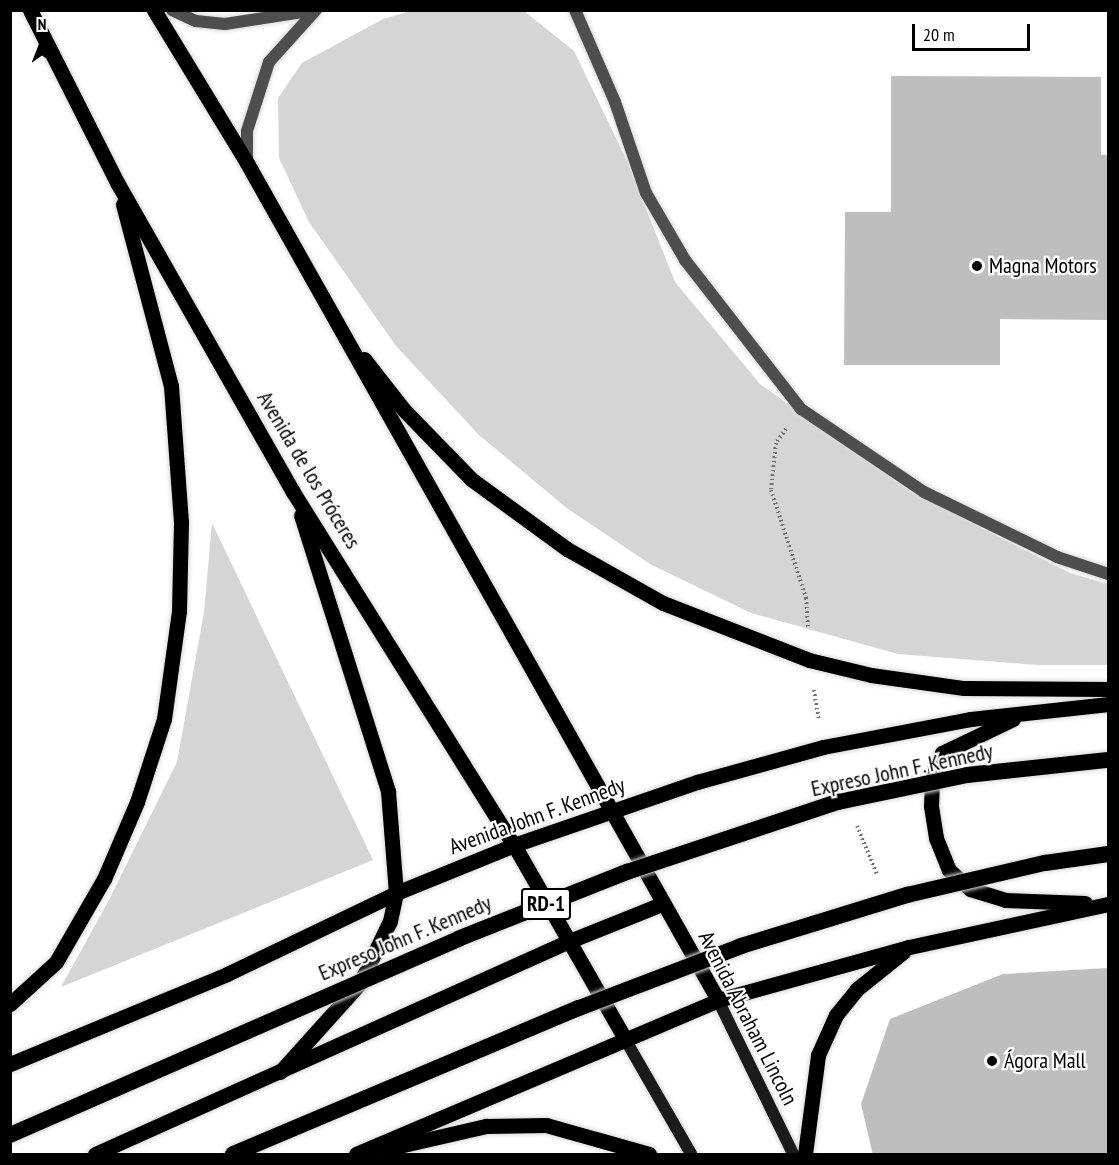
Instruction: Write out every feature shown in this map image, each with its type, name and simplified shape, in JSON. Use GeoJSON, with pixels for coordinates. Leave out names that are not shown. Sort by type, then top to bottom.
{"type":"FeatureCollection","features":[{"type":"Feature","properties":{"kind":"highway","name":"Expreso John F. Kennedy"},"geometry":{"type":"LineString","coordinates":[[10,1135],[460,938],[627,872],[838,802],[967,775],[1108,760]]}},
{"type":"Feature","properties":{"kind":"highway"},"geometry":{"type":"LineString","coordinates":[[233,1155],[579,1008],[741,946],[907,895],[1045,863],[1108,854]]}},
{"type":"Feature","properties":{"kind":"main road","name":"Avenida de los Próceres"},"geometry":{"type":"LineString","coordinates":[[30,10],[118,184],[294,492],[514,845],[567,942]]}},
{"type":"Feature","properties":{"kind":"main road"},"geometry":{"type":"LineString","coordinates":[[95,1155],[567,942],[662,904],[615,812],[332,319],[247,163],[154,10]]}},
{"type":"Feature","properties":{"kind":"main road"},"geometry":{"type":"LineString","coordinates":[[10,1004],[56,962],[104,879],[137,802],[164,718],[179,611],[181,522],[171,386],[118,184]]}},
{"type":"Feature","properties":{"kind":"main road"},"geometry":{"type":"LineString","coordinates":[[332,319],[404,410],[471,479],[567,549],[663,603],[809,660],[871,675],[964,688],[1108,689]]}},
{"type":"Feature","properties":{"kind":"main road"},"geometry":{"type":"LineString","coordinates":[[280,1072],[360,983],[390,921],[396,892],[388,790],[294,492]]}},
{"type":"Feature","properties":{"kind":"main road","name":"Avenida John F. Kennedy"},"geometry":{"type":"LineString","coordinates":[[10,1064],[227,974],[396,892],[514,845],[697,782],[823,747],[971,719],[1108,705]]}},
{"type":"Feature","properties":{"kind":"main road"},"geometry":{"type":"LineString","coordinates":[[1024,714],[942,753],[932,779],[931,806],[936,838],[949,870],[970,889],[1005,900],[1106,904]]}},
{"type":"Feature","properties":{"kind":"main road","name":"Avenida Abraham Lincoln"},"geometry":{"type":"LineString","coordinates":[[662,904],[718,1000],[793,1155]]}},
{"type":"Feature","properties":{"kind":"main road"},"geometry":{"type":"LineString","coordinates":[[356,1155],[718,1000],[909,947],[1106,904]]}},
{"type":"Feature","properties":{"kind":"main road"},"geometry":{"type":"LineString","coordinates":[[567,942],[691,1155]]}},
{"type":"Feature","properties":{"kind":"main road"},"geometry":{"type":"LineString","coordinates":[[805,1155],[818,1055],[836,1015],[857,989],[909,947]]}},
{"type":"Feature","properties":{"kind":"main road"},"geometry":{"type":"LineString","coordinates":[[363,1155],[486,1126],[546,1125],[649,1155]]}},
{"type":"Feature","properties":{"kind":"street"},"geometry":{"type":"LineString","coordinates":[[172,10],[195,21],[225,24],[316,10]]}},
{"type":"Feature","properties":{"kind":"street"},"geometry":{"type":"LineString","coordinates":[[247,163],[249,120],[268,62],[316,10]]}},
{"type":"Feature","properties":{"kind":"street"},"geometry":{"type":"LineString","coordinates":[[575,10],[615,102],[646,193],[685,260],[801,409],[924,492],[1057,557],[1108,573]]}},
{"type":"Feature","properties":{"kind":"shaded area"},"geometry":{"type":"Polygon","coordinates":[[[411,11],[524,11],[574,51],[627,161],[675,282],[760,384],[911,492],[1070,573],[1108,584],[1108,665],[1038,665],[898,654],[751,613],[650,564],[568,509],[479,435],[396,346],[309,222],[279,158],[278,98],[302,63],[383,19],[411,11]]]}},
{"type":"Feature","properties":{"kind":"shaded area"},"geometry":{"type":"Polygon","coordinates":[[[212,523],[373,860],[61,987],[110,898],[177,762],[204,612],[212,523]]]}},
{"type":"Feature","properties":{"kind":"building","name":"Magna Motors"},"geometry":{"type":"Polygon","coordinates":[[[891,76],[1101,77],[1101,155],[1108,155],[1108,320],[1000,319],[1000,365],[844,365],[845,212],[891,212],[891,76]]]}},
{"type":"Feature","properties":{"kind":"building","name":"Ágora Mall"},"geometry":{"type":"Polygon","coordinates":[[[1108,968],[1108,1155],[873,1155],[861,1104],[890,1019],[1003,974],[1108,968]]]}},
{"type":"Feature","properties":{"kind":"place","name":"Magna Motors"},"geometry":{"type":"Point","coordinates":[977,266]}},
{"type":"Feature","properties":{"kind":"place","name":"Ágora Mall"},"geometry":{"type":"Point","coordinates":[992,1061]}}]}
